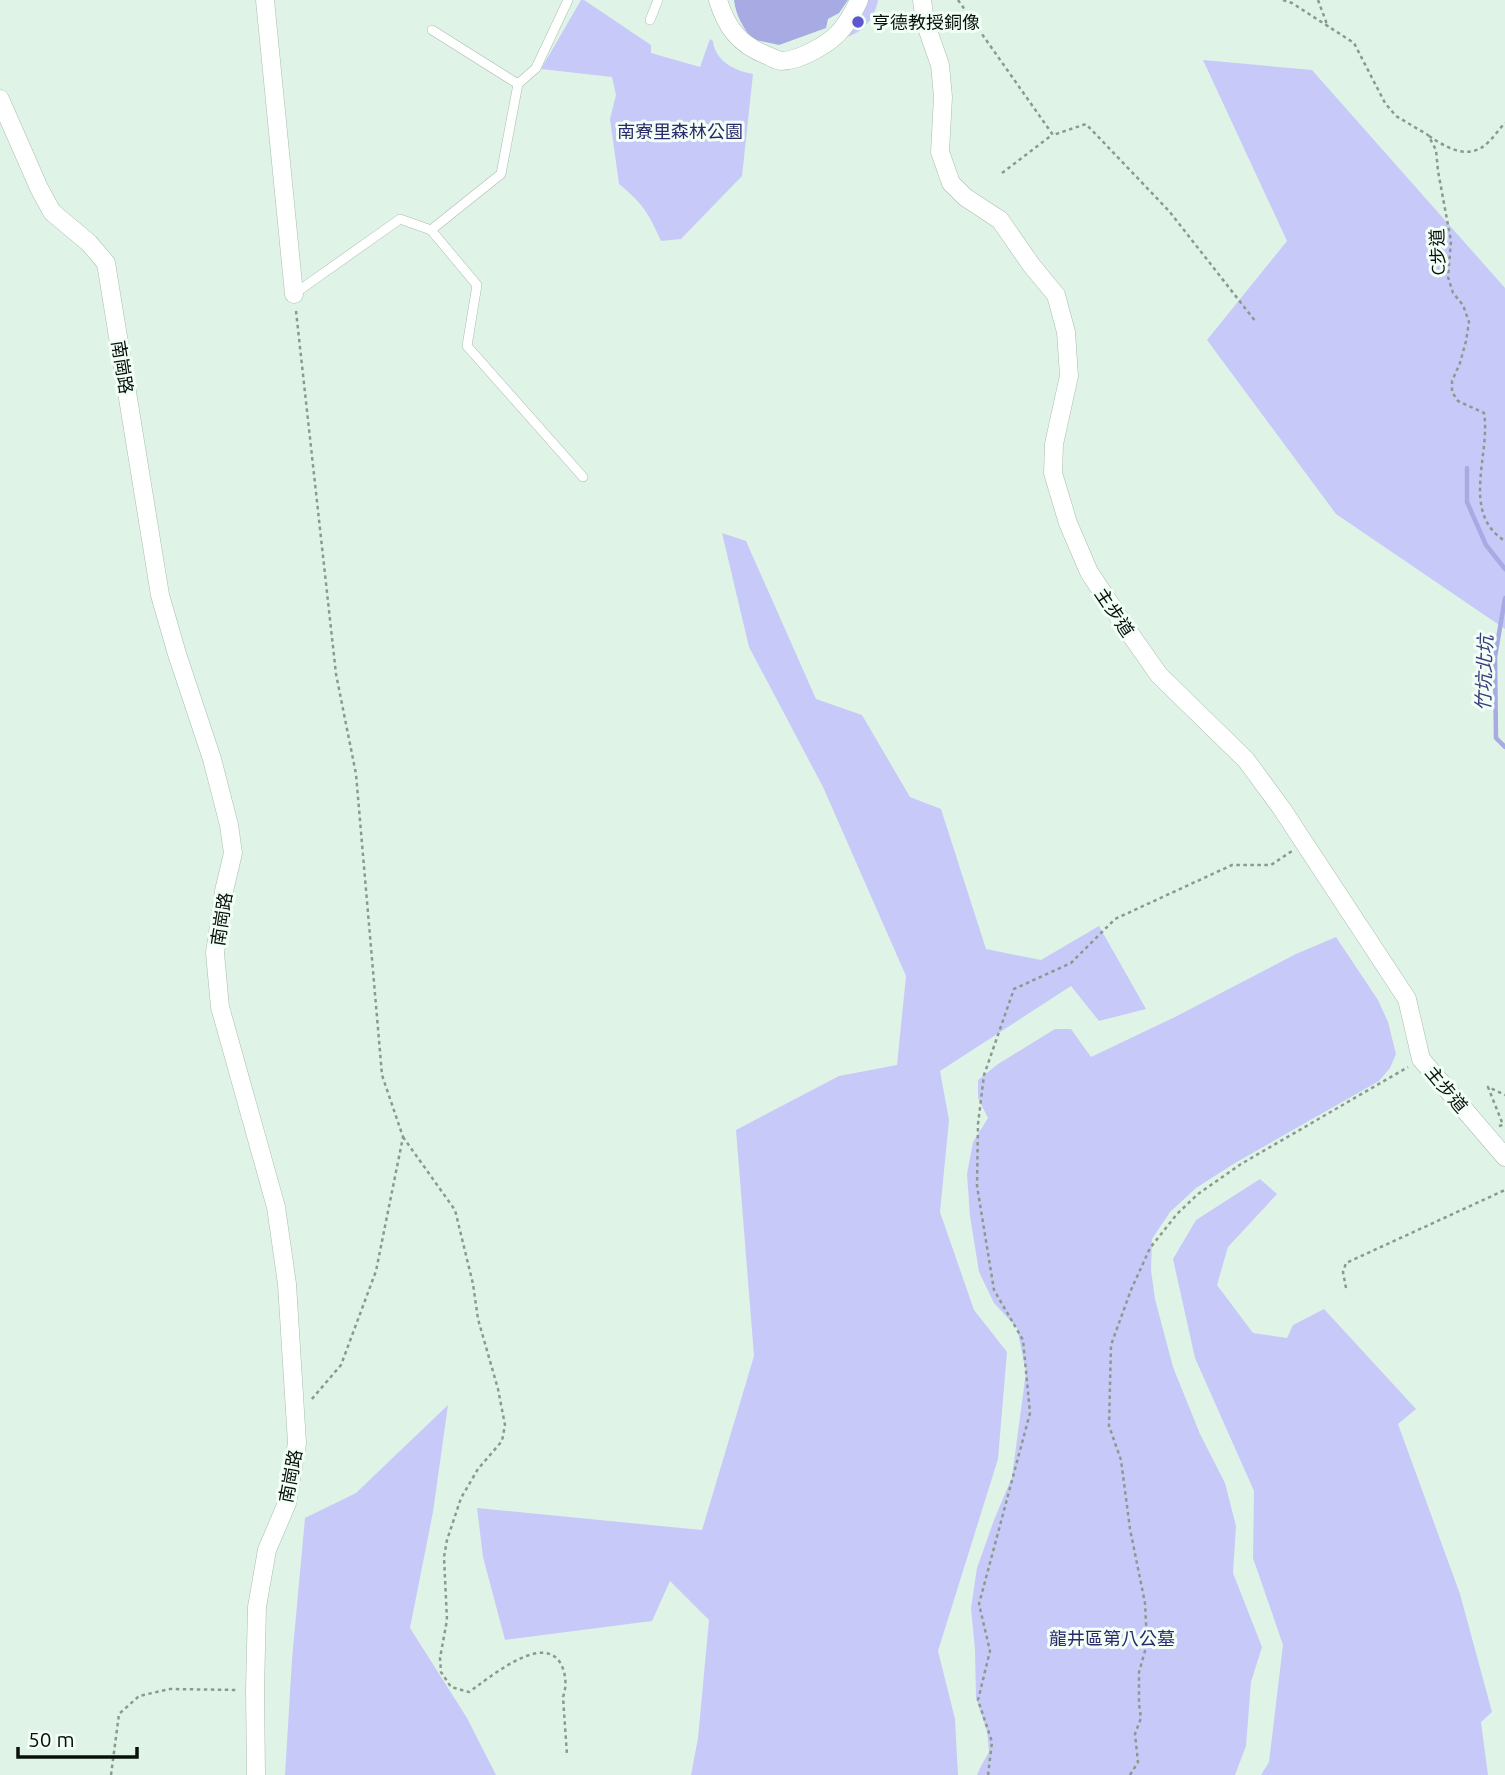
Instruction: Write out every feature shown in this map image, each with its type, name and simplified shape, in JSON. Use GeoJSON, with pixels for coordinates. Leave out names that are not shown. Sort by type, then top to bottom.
{"type":"FeatureCollection","features":[{"type":"Feature","properties":{"kind":"street"},"geometry":{"type":"LineString","coordinates":[[265,0],[294,294]]}},
{"type":"Feature","properties":{"kind":"street"},"geometry":{"type":"LineString","coordinates":[[718,0],[724,19],[743,43],[779,61],[799,58],[824,44],[841,30],[859,0]]}},
{"type":"Feature","properties":{"kind":"street","name":"主步道"},"geometry":{"type":"LineString","coordinates":[[922,0],[925,22],[940,65],[943,97],[940,152],[951,183],[965,197],[1000,220],[1056,295],[1066,331],[1069,376],[1054,444],[1053,473],[1068,523],[1089,572],[1159,675],[1245,760],[1282,809],[1407,999],[1422,1059],[1505,1157]]}},
{"type":"Feature","properties":{"kind":"street","name":"南崗路"},"geometry":{"type":"LineString","coordinates":[[0,99],[52,212],[89,243],[106,263],[160,595],[212,759],[229,825],[233,853],[224,891],[215,953],[220,1007],[276,1207],[287,1284],[297,1443],[287,1503],[267,1550],[257,1607],[256,1775]]}},
{"type":"Feature","properties":{"kind":"lane"},"geometry":{"type":"LineString","coordinates":[[431,230],[501,174],[519,84],[536,68],[568,0]]}},
{"type":"Feature","properties":{"kind":"lane"},"geometry":{"type":"LineString","coordinates":[[650,20],[659,0]]}},
{"type":"Feature","properties":{"kind":"lane"},"geometry":{"type":"LineString","coordinates":[[432,30],[519,84]]}},
{"type":"Feature","properties":{"kind":"lane"},"geometry":{"type":"LineString","coordinates":[[294,294],[400,219],[431,230],[477,285],[467,346],[583,477]]}},
{"type":"Feature","properties":{"kind":"path"},"geometry":{"type":"LineString","coordinates":[[958,0],[1053,135]]}},
{"type":"Feature","properties":{"kind":"path"},"geometry":{"type":"LineString","coordinates":[[1283,0],[1354,43],[1385,103],[1396,116],[1444,146],[1464,152],[1482,148],[1505,123]]}},
{"type":"Feature","properties":{"kind":"path"},"geometry":{"type":"LineString","coordinates":[[1318,0],[1328,27]]}},
{"type":"Feature","properties":{"kind":"path"},"geometry":{"type":"LineString","coordinates":[[1002,173],[1053,135],[1086,124],[1169,211],[1255,322]]}},
{"type":"Feature","properties":{"kind":"path","name":"C步道"},"geometry":{"type":"LineString","coordinates":[[1428,135],[1436,150],[1451,241],[1448,277],[1453,293],[1463,305],[1469,322],[1460,363],[1452,381],[1452,392],[1458,401],[1484,413],[1486,427],[1480,495],[1486,524],[1505,541]]}},
{"type":"Feature","properties":{"kind":"path"},"geometry":{"type":"LineString","coordinates":[[294,294],[336,674],[356,774],[382,1075],[403,1137],[455,1210],[473,1284],[478,1319],[498,1389],[505,1425],[502,1441],[478,1468],[461,1498],[447,1540],[444,1558],[447,1620],[439,1658],[441,1672],[451,1687],[469,1692],[514,1661],[534,1654],[545,1653],[555,1657],[564,1673],[567,1688],[563,1697],[567,1755]]}},
{"type":"Feature","properties":{"kind":"path"},"geometry":{"type":"LineString","coordinates":[[988,1775],[992,1742],[978,1700],[990,1651],[979,1604],[1030,1413],[1023,1340],[994,1290],[977,1186],[978,1124],[984,1075],[1014,989],[1071,963],[1115,919],[1232,865],[1271,865],[1303,843]]}},
{"type":"Feature","properties":{"kind":"path"},"geometry":{"type":"LineString","coordinates":[[1130,1775],[1138,1762],[1135,1734],[1141,1718],[1139,1672],[1147,1644],[1146,1617],[1121,1460],[1109,1426],[1111,1345],[1131,1290],[1150,1248],[1177,1214],[1198,1194],[1241,1164],[1422,1059]]}},
{"type":"Feature","properties":{"kind":"path"},"geometry":{"type":"LineString","coordinates":[[1482,1130],[1503,1125],[1488,1087],[1505,1095]]}},
{"type":"Feature","properties":{"kind":"path"},"geometry":{"type":"LineString","coordinates":[[296,1419],[341,1365],[376,1271],[403,1137]]}},
{"type":"Feature","properties":{"kind":"path"},"geometry":{"type":"LineString","coordinates":[[1346,1288],[1343,1272],[1346,1263],[1505,1189]]}},
{"type":"Feature","properties":{"kind":"path"},"geometry":{"type":"LineString","coordinates":[[111,1775],[119,1714],[139,1696],[170,1689],[255,1690]]}},
{"type":"Feature","properties":{"kind":"green space","name":"南寮里森林公園"},"geometry":{"type":"Polygon","coordinates":[[[581,0],[651,45],[651,53],[700,67],[710,39],[727,64],[753,74],[742,176],[681,239],[661,241],[644,209],[619,184],[610,119],[616,95],[612,77],[541,69],[581,0]]]}},
{"type":"Feature","properties":{"kind":"green space"},"geometry":{"type":"Polygon","coordinates":[[[861,0],[878,0],[867,23],[858,32],[846,37],[861,0]]]}},
{"type":"Feature","properties":{"kind":"green space"},"geometry":{"type":"Polygon","coordinates":[[[1203,60],[1312,70],[1505,288],[1505,629],[1336,514],[1207,340],[1287,241],[1203,60]]]}},
{"type":"Feature","properties":{"kind":"green space"},"geometry":{"type":"Polygon","coordinates":[[[722,533],[746,541],[816,699],[862,715],[910,797],[941,809],[986,949],[1041,960],[1099,926],[1146,1009],[1099,1021],[1071,986],[940,1071],[949,1120],[940,1212],[974,1310],[1007,1352],[998,1459],[938,1651],[955,1719],[958,1775],[691,1775],[698,1738],[709,1620],[670,1581],[652,1621],[505,1640],[483,1557],[477,1508],[702,1530],[754,1356],[736,1130],[839,1076],[897,1065],[906,976],[823,787],[749,647],[722,533]]]}},
{"type":"Feature","properties":{"kind":"green space","name":"龍井區第八公墓"},"geometry":{"type":"Polygon","coordinates":[[[1336,937],[1378,1000],[1388,1022],[1396,1054],[1390,1068],[1379,1081],[1196,1188],[1170,1212],[1152,1239],[1151,1270],[1155,1299],[1173,1367],[1200,1434],[1225,1483],[1236,1526],[1233,1573],[1262,1647],[1251,1682],[1246,1746],[1235,1775],[977,1775],[989,1752],[987,1731],[976,1698],[971,1608],[977,1568],[1012,1477],[1026,1372],[1017,1328],[994,1303],[979,1272],[970,1216],[967,1174],[973,1142],[988,1118],[978,1098],[978,1080],[998,1064],[1055,1029],[1071,1029],[1091,1057],[1296,954],[1336,937]]]}},
{"type":"Feature","properties":{"kind":"green space"},"geometry":{"type":"Polygon","coordinates":[[[1260,1179],[1277,1194],[1228,1247],[1217,1285],[1253,1333],[1287,1338],[1293,1325],[1324,1309],[1416,1409],[1398,1424],[1460,1594],[1492,1712],[1481,1722],[1488,1775],[1261,1775],[1269,1762],[1283,1645],[1253,1558],[1254,1491],[1195,1358],[1173,1259],[1196,1220],[1260,1179]]]}},
{"type":"Feature","properties":{"kind":"green space"},"geometry":{"type":"Polygon","coordinates":[[[448,1405],[433,1512],[410,1628],[467,1718],[496,1775],[285,1775],[305,1518],[356,1493],[448,1405]]]}},
{"type":"Feature","properties":{"kind":"shaded area"},"geometry":{"type":"Polygon","coordinates":[[[734,0],[848,0],[839,13],[828,19],[826,28],[779,45],[752,39],[740,21],[734,0]]]}},
{"type":"Feature","properties":{"kind":"waterway","name":"竹坑北坑"},"geometry":{"type":"LineString","coordinates":[[1467,468],[1467,502],[1486,545],[1505,569]]}},
{"type":"Feature","properties":{"kind":"waterway","name":"竹坑北坑"},"geometry":{"type":"LineString","coordinates":[[1505,598],[1495,657],[1496,738],[1505,747]]}},
{"type":"Feature","properties":{"kind":"place","name":"亨德教授銅像"},"geometry":{"type":"Point","coordinates":[858,22]}}]}
